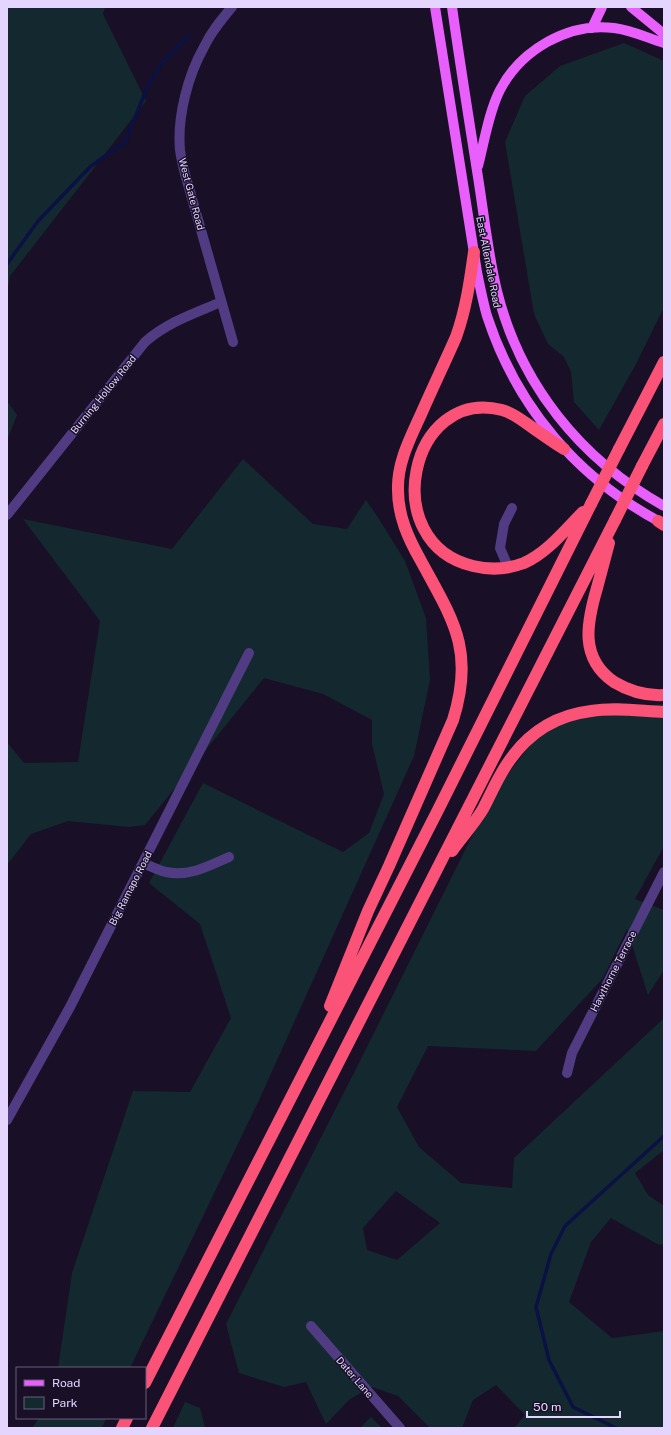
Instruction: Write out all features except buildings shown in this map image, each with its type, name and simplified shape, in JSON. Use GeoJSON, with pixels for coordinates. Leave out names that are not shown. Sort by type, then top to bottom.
{"type":"FeatureCollection","features":[{"type":"Feature","properties":{"kind":"highway"},"geometry":{"type":"LineString","coordinates":[[301,1078],[368,911],[453,720],[460,696],[462,670],[457,635],[449,613],[407,534],[400,513],[398,488],[399,471],[404,453],[453,344],[460,324],[469,289],[474,252]]}},
{"type":"Feature","properties":{"kind":"highway"},"geometry":{"type":"LineString","coordinates":[[146,1381],[438,810],[591,504],[662,366],[664,356]]}},
{"type":"Feature","properties":{"kind":"highway"},"geometry":{"type":"LineString","coordinates":[[564,449],[504,410],[486,407],[468,410],[450,419],[437,430],[426,445],[418,463],[414,495],[418,514],[426,533],[440,549],[457,561],[466,565],[486,569],[508,567],[524,563],[540,553],[556,540],[591,504]]}},
{"type":"Feature","properties":{"kind":"highway"},"geometry":{"type":"LineString","coordinates":[[152,1428],[664,424]]}},
{"type":"Feature","properties":{"kind":"highway"},"geometry":{"type":"LineString","coordinates":[[655,441],[664,432]]}},
{"type":"Feature","properties":{"kind":"highway"},"geometry":{"type":"LineString","coordinates":[[615,520],[589,619],[588,642],[590,652],[602,671],[610,679],[620,685],[644,693],[664,695]]}},
{"type":"Feature","properties":{"kind":"highway"},"geometry":{"type":"LineString","coordinates":[[430,881],[482,810],[501,774],[513,756],[537,731],[562,718],[591,711],[611,709],[664,712]]}},
{"type":"Feature","properties":{"kind":"highway"},"geometry":{"type":"LineString","coordinates":[[122,1428],[126,1419]]}},
{"type":"Feature","properties":{"kind":"main road","name":"East Allendale Road"},"geometry":{"type":"LineString","coordinates":[[435,7],[478,279],[487,315],[503,357],[524,397],[536,415],[564,449],[603,486],[662,523]]}},
{"type":"Feature","properties":{"kind":"main road","name":"East Allendale Road"},"geometry":{"type":"LineString","coordinates":[[452,7],[497,290],[509,329],[527,370],[538,389],[555,413],[576,438],[589,452],[613,473],[629,485],[664,506]]}},
{"type":"Feature","properties":{"kind":"main road"},"geometry":{"type":"LineString","coordinates":[[592,28],[602,7]]}},
{"type":"Feature","properties":{"kind":"main road"},"geometry":{"type":"LineString","coordinates":[[632,7],[664,34]]}},
{"type":"Feature","properties":{"kind":"main road"},"geometry":{"type":"LineString","coordinates":[[477,170],[494,103],[499,91],[514,68],[534,50],[545,43],[568,33],[603,27],[625,30],[664,43]]}},
{"type":"Feature","properties":{"kind":"street","name":"West Gate Road"},"geometry":{"type":"LineString","coordinates":[[232,7],[216,26],[203,47],[195,67],[185,97],[181,125],[180,149],[185,174],[233,342]]}},
{"type":"Feature","properties":{"kind":"street","name":"Burning Hollow Road"},"geometry":{"type":"LineString","coordinates":[[7,514],[145,342],[158,331],[174,322],[221,302]]}},
{"type":"Feature","properties":{"kind":"street"},"geometry":{"type":"LineString","coordinates":[[508,567],[500,548],[504,524],[512,508]]}},
{"type":"Feature","properties":{"kind":"street","name":"Big Ramapo Road"},"geometry":{"type":"LineString","coordinates":[[7,1120],[70,1007],[249,653]]}},
{"type":"Feature","properties":{"kind":"street"},"geometry":{"type":"LineString","coordinates":[[143,862],[166,872],[177,873],[203,869],[229,857]]}},
{"type":"Feature","properties":{"kind":"street","name":"Hawthorne Terrace"},"geometry":{"type":"LineString","coordinates":[[567,1073],[572,1053],[664,872]]}},
{"type":"Feature","properties":{"kind":"street","name":"Dater Lane"},"geometry":{"type":"LineString","coordinates":[[311,1326],[400,1428]]}},
{"type":"Feature","properties":{"kind":"green space"},"geometry":{"type":"Polygon","coordinates":[[[7,7],[105,7],[103,14],[146,101],[10,276],[7,295],[7,7]]]}},
{"type":"Feature","properties":{"kind":"green space"},"geometry":{"type":"Polygon","coordinates":[[[624,43],[664,61],[664,307],[636,364],[599,430],[574,402],[571,372],[564,357],[548,344],[534,314],[505,142],[525,96],[560,66],[624,43]]]}},
{"type":"Feature","properties":{"kind":"green space"},"geometry":{"type":"Polygon","coordinates":[[[7,401],[17,415],[7,440],[7,401]]]}},
{"type":"Feature","properties":{"kind":"green space"},"geometry":{"type":"Polygon","coordinates":[[[243,459],[313,524],[347,529],[366,500],[405,561],[426,618],[430,680],[414,756],[260,1098],[130,1367],[58,1367],[72,1273],[133,1091],[190,1092],[231,1018],[200,924],[149,883],[203,783],[343,852],[369,833],[384,794],[372,744],[372,720],[323,694],[264,678],[145,825],[129,827],[68,821],[31,834],[7,865],[7,742],[24,763],[78,762],[100,621],[23,519],[172,549],[243,459]]]}},
{"type":"Feature","properties":{"kind":"green space"},"geometry":{"type":"Polygon","coordinates":[[[664,704],[664,846],[635,899],[664,910],[664,970],[648,995],[627,929],[603,978],[536,1051],[428,1046],[397,1107],[419,1147],[461,1183],[512,1188],[514,1158],[664,1018],[664,1150],[635,1173],[648,1195],[664,1206],[664,1244],[659,1245],[611,1218],[591,1242],[569,1302],[612,1338],[664,1331],[664,1428],[514,1428],[525,1415],[496,1385],[473,1400],[462,1428],[430,1428],[398,1396],[372,1387],[350,1399],[326,1424],[306,1382],[284,1387],[239,1373],[226,1324],[362,1057],[494,792],[551,718],[621,708],[664,704]],[[396,1191],[363,1228],[367,1250],[397,1260],[440,1223],[396,1191]]]}},
{"type":"Feature","properties":{"kind":"green space"},"geometry":{"type":"Polygon","coordinates":[[[185,1402],[200,1408],[205,1428],[173,1428],[185,1402]]]}},
{"type":"Feature","properties":{"kind":"green space"},"geometry":{"type":"Polygon","coordinates":[[[371,1417],[382,1428],[360,1428],[371,1417]]]}},
{"type":"Feature","properties":{"kind":"green space"},"geometry":{"type":"Polygon","coordinates":[[[38,1419],[106,1419],[102,1428],[32,1428],[38,1419]]]}},
{"type":"Feature","properties":{"kind":"waterway"},"geometry":{"type":"LineString","coordinates":[[7,264],[38,221],[91,166],[125,142],[149,83],[161,64],[189,35]]}},
{"type":"Feature","properties":{"kind":"waterway"},"geometry":{"type":"LineString","coordinates":[[616,1428],[573,1407],[549,1360],[536,1307],[551,1254],[565,1226],[664,1136]]}}]}
